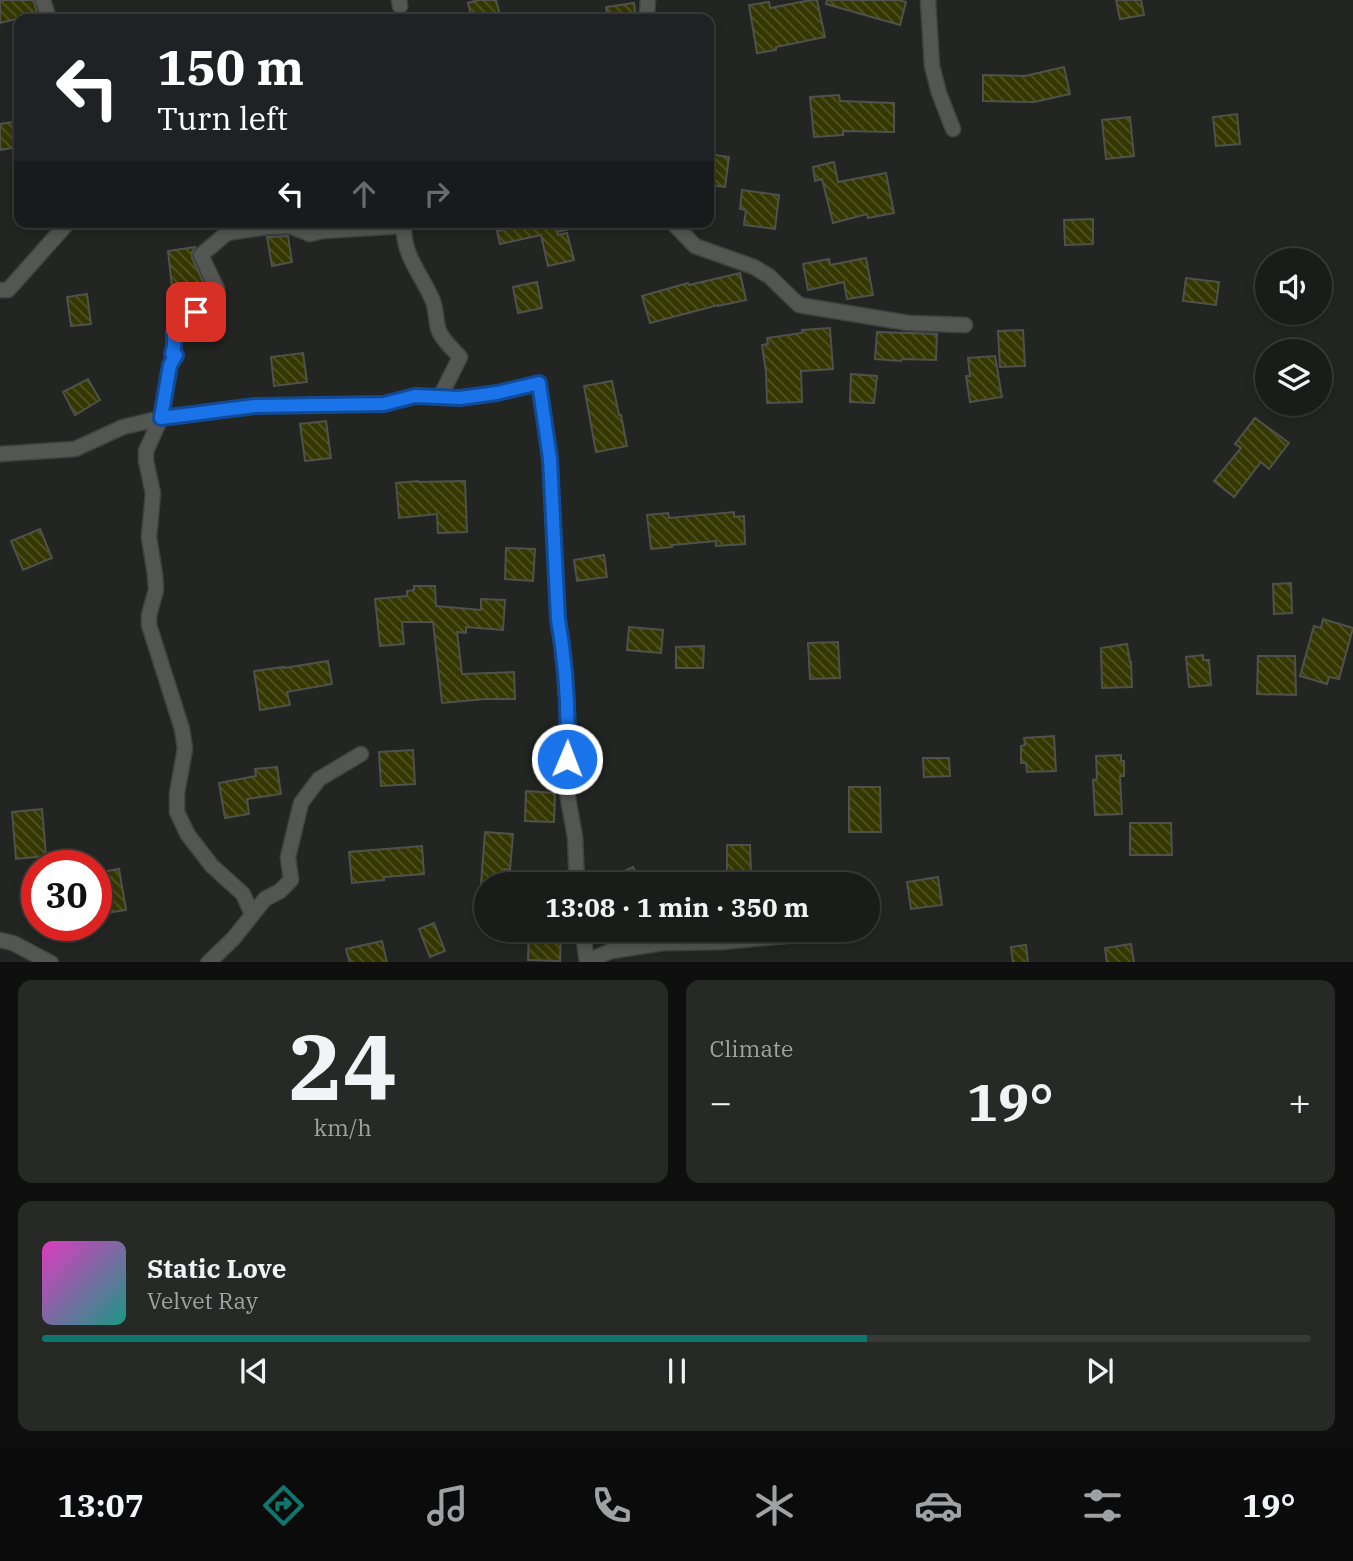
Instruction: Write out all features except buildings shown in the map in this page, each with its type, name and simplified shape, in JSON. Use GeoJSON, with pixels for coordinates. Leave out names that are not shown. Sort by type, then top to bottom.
{"type":"FeatureCollection","features":[{"type":"Feature","properties":{"kind":"street"},"geometry":{"type":"LineString","coordinates":[[928,0],[932,66],[953,129]]}},
{"type":"Feature","properties":{"kind":"street"},"geometry":{"type":"LineString","coordinates":[[0,290],[8,290],[63,228]]}},
{"type":"Feature","properties":{"kind":"street"},"geometry":{"type":"LineString","coordinates":[[252,914],[243,894],[212,866],[188,835],[177,812],[177,793],[185,749],[149,625],[156,590],[149,537],[153,493],[146,452],[161,418],[170,365],[176,355],[172,354],[174,333],[190,322],[217,289],[201,255],[227,233],[261,228]]}},
{"type":"Feature","properties":{"kind":"street"},"geometry":{"type":"LineString","coordinates":[[295,228],[310,234],[357,228]]}},
{"type":"Feature","properties":{"kind":"street"},"geometry":{"type":"LineString","coordinates":[[403,228],[411,262],[432,298],[438,329],[460,357],[440,397]]}},
{"type":"Feature","properties":{"kind":"street"},"geometry":{"type":"LineString","coordinates":[[678,228],[695,246],[754,267],[769,276],[799,305],[908,323],[965,325]]}},
{"type":"Feature","properties":{"kind":"street"},"geometry":{"type":"LineString","coordinates":[[0,454],[75,449],[123,427],[161,418],[255,406],[384,404],[415,396],[460,398],[539,383],[550,459],[558,619],[569,732],[566,787],[575,837],[576,872]]}},
{"type":"Feature","properties":{"kind":"street"},"geometry":{"type":"LineString","coordinates":[[208,962],[233,939],[265,899],[280,891],[291,880],[288,857],[301,803],[319,779],[361,754]]}},
{"type":"Feature","properties":{"kind":"street"},"geometry":{"type":"LineString","coordinates":[[0,940],[13,943],[51,962]]}},
{"type":"Feature","properties":{"kind":"street"},"geometry":{"type":"LineString","coordinates":[[584,942],[587,962],[611,951],[663,943],[722,942]]}},
{"type":"Feature","properties":{"kind":"route"},"geometry":{"type":"LineString","coordinates":[[196,312],[190,322],[174,333],[172,354],[176,355],[170,365],[161,418],[255,406],[384,404],[415,396],[460,398],[539,383],[550,459],[558,619],[569,732],[567,759]]}}]}
